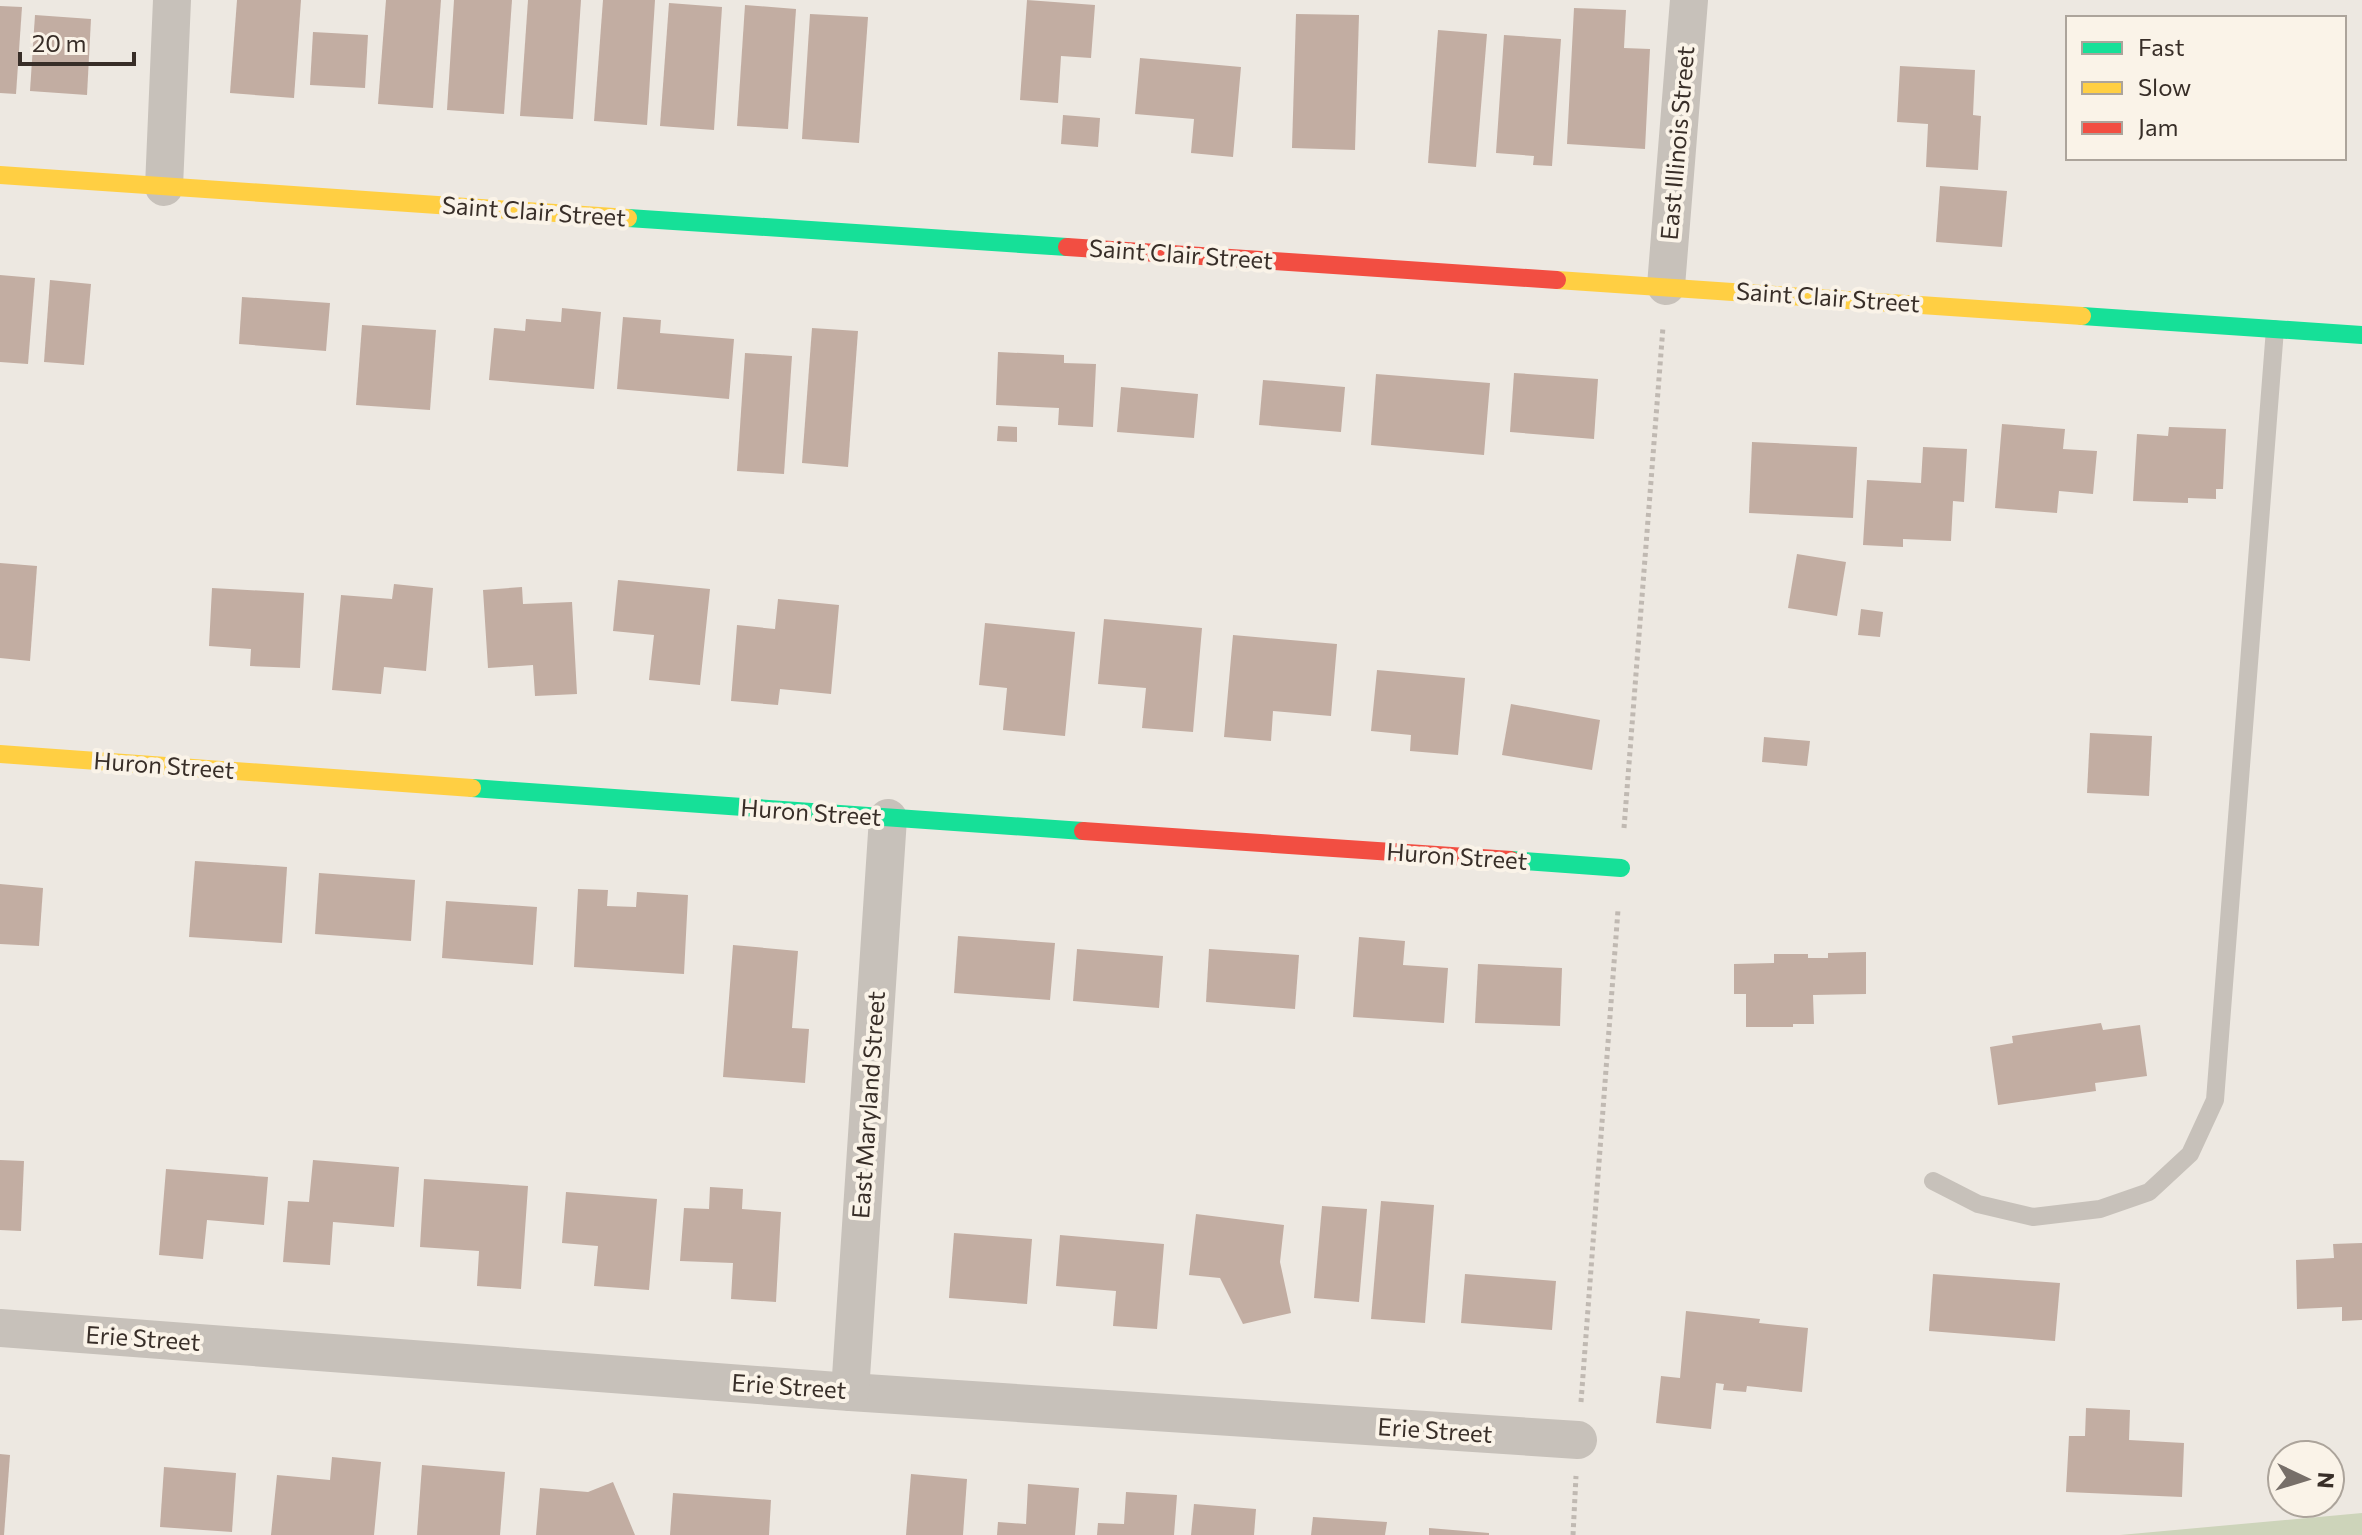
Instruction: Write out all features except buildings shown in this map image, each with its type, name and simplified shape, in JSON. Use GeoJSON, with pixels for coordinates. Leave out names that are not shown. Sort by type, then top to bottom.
{"type":"FeatureCollection","features":[{"type":"Feature","properties":{"kind":"street"},"geometry":{"type":"LineString","coordinates":[[164,187],[172,0]]}},
{"type":"Feature","properties":{"kind":"street","name":"East Illinois Street"},"geometry":{"type":"LineString","coordinates":[[1666,286],[1689,0]]}},
{"type":"Feature","properties":{"kind":"street","name":"Saint Clair Street"},"geometry":{"type":"LineString","coordinates":[[0,175],[2362,335]]}},
{"type":"Feature","properties":{"kind":"street","name":"Huron Street"},"geometry":{"type":"LineString","coordinates":[[0,754],[1621,868]]}},
{"type":"Feature","properties":{"kind":"street","name":"East Maryland Street"},"geometry":{"type":"LineString","coordinates":[[850,1392],[888,818]]}},
{"type":"Feature","properties":{"kind":"street","name":"Erie Street"},"geometry":{"type":"LineString","coordinates":[[0,1328],[850,1392],[1578,1440]]}},
{"type":"Feature","properties":{"kind":"lane"},"geometry":{"type":"LineString","coordinates":[[1933,1181],[1978,1204],[2033,1217],[2100,1209],[2149,1192],[2190,1154],[2215,1100],[2275,329]]}},
{"type":"Feature","properties":{"kind":"path"},"geometry":{"type":"LineString","coordinates":[[1573,1535],[1666,286]]}},
{"type":"Feature","properties":{"kind":"green space"},"geometry":{"type":"Polygon","coordinates":[[[2362,1513],[2362,1535],[2120,1535],[2296,1519],[2346,1519],[2346,1514],[2362,1513]]]}},
{"type":"Feature","properties":{"kind":"traffic: fast"},"geometry":{"type":"LineString","coordinates":[[628,218],[1067,247]]}},
{"type":"Feature","properties":{"kind":"traffic: fast"},"geometry":{"type":"LineString","coordinates":[[2082,316],[2362,335]]}},
{"type":"Feature","properties":{"kind":"traffic: fast"},"geometry":{"type":"LineString","coordinates":[[472,788],[1083,831]]}},
{"type":"Feature","properties":{"kind":"traffic: fast"},"geometry":{"type":"LineString","coordinates":[[1511,860],[1621,868]]}},
{"type":"Feature","properties":{"kind":"traffic: slow"},"geometry":{"type":"LineString","coordinates":[[0,175],[628,218]]}},
{"type":"Feature","properties":{"kind":"traffic: slow"},"geometry":{"type":"LineString","coordinates":[[1557,280],[2082,316]]}},
{"type":"Feature","properties":{"kind":"traffic: slow"},"geometry":{"type":"LineString","coordinates":[[0,754],[472,788]]}},
{"type":"Feature","properties":{"kind":"traffic: jam"},"geometry":{"type":"LineString","coordinates":[[1067,247],[1557,280]]}},
{"type":"Feature","properties":{"kind":"traffic: jam"},"geometry":{"type":"LineString","coordinates":[[1083,831],[1511,860]]}}]}
